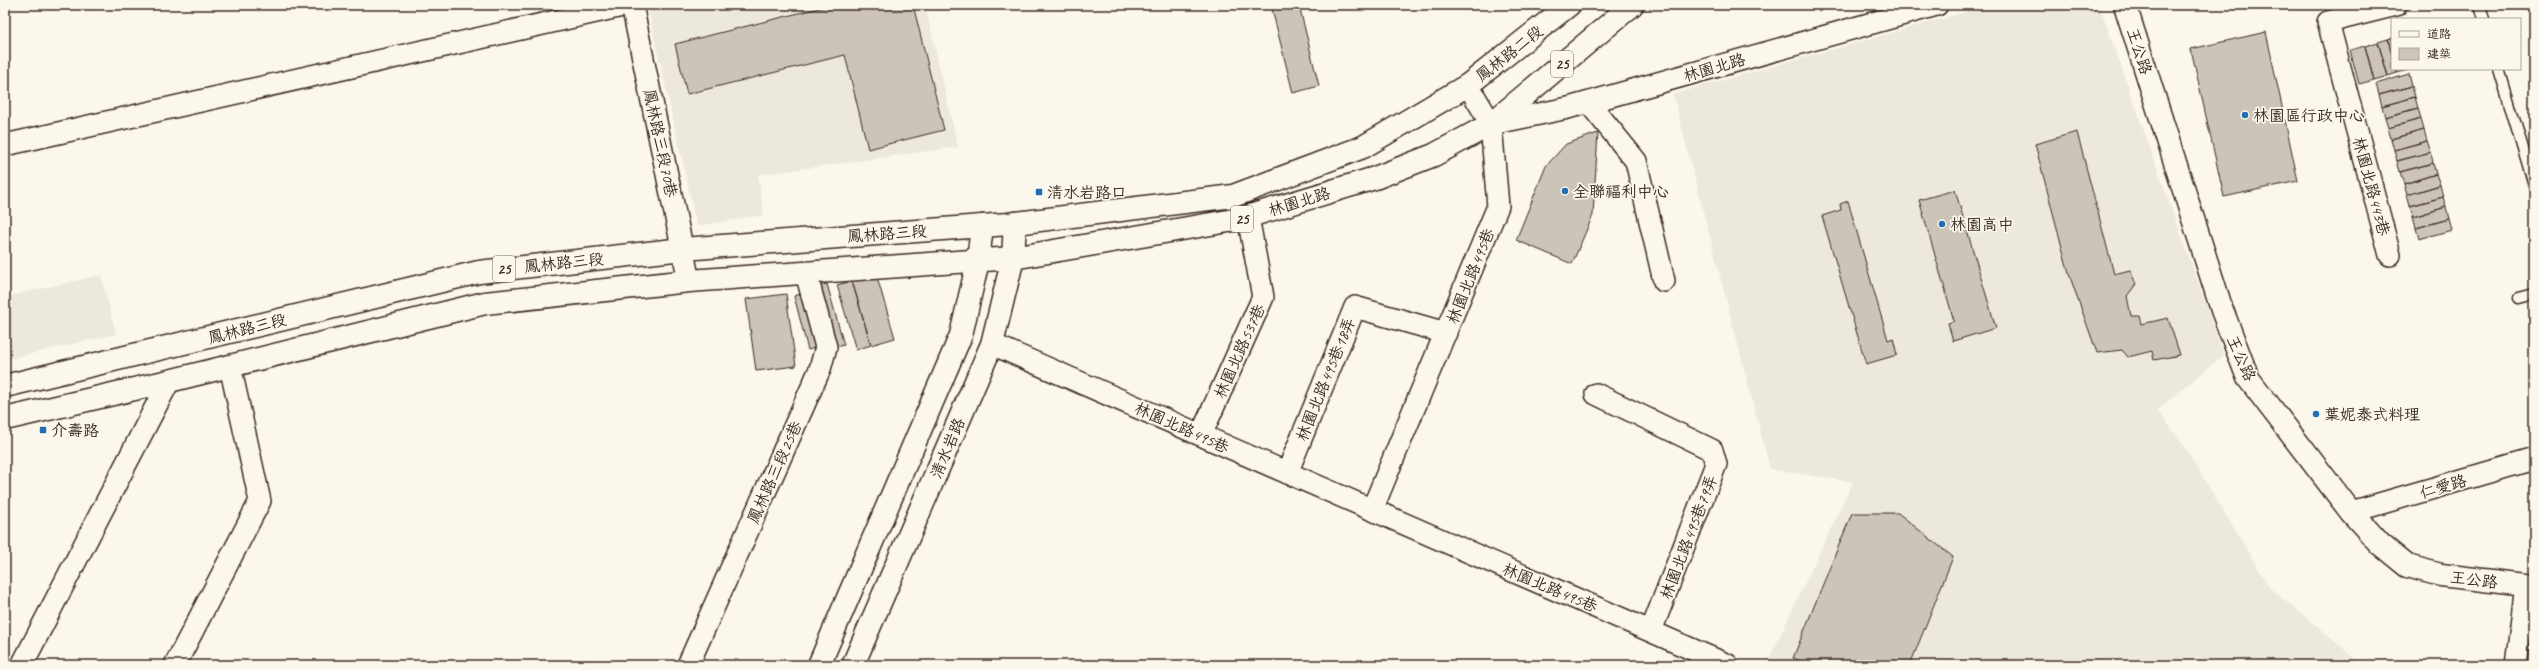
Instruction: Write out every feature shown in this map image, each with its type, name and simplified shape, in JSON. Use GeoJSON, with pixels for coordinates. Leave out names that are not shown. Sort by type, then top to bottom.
{"type":"FeatureCollection","features":[{"type":"Feature","properties":{"kind":"main road","name":"鳳林路二段"},"geometry":{"type":"LineString","coordinates":[[1468,86],[1569,5]]}},
{"type":"Feature","properties":{"kind":"main road","name":"25"},"geometry":{"type":"LineString","coordinates":[[1491,124],[1632,5]]}},
{"type":"Feature","properties":{"kind":"main road","name":"王公路"},"geometry":{"type":"LineString","coordinates":[[2125,5],[2222,310],[2248,378],[2351,512],[2380,544],[2407,566],[2441,575],[2530,585]]}},
{"type":"Feature","properties":{"kind":"main road","name":"林園北路"},"geometry":{"type":"LineString","coordinates":[[1015,223],[1233,196],[1363,147],[1468,86]]}},
{"type":"Feature","properties":{"kind":"main road","name":"林園北路"},"geometry":{"type":"LineString","coordinates":[[978,261],[1013,258],[1248,217],[1376,178],[1434,155],[1491,124]]}},
{"type":"Feature","properties":{"kind":"main road","name":"鳳林路三段"},"geometry":{"type":"LineString","coordinates":[[5,386],[479,272],[683,249],[1015,223]]}},
{"type":"Feature","properties":{"kind":"main road","name":"清水岩路"},"geometry":{"type":"LineString","coordinates":[[853,665],[992,344],[1013,258],[1015,223]]}},
{"type":"Feature","properties":{"kind":"main road","name":"清水岩路"},"geometry":{"type":"LineString","coordinates":[[819,665],[961,335],[978,261],[982,226]]}},
{"type":"Feature","properties":{"kind":"main road","name":"鳳林路三段"},"geometry":{"type":"LineString","coordinates":[[5,419],[169,381],[485,302],[689,281],[978,261]]}},
{"type":"Feature","properties":{"kind":"street"},"geometry":{"type":"LineString","coordinates":[[5,145],[627,5]]}},
{"type":"Feature","properties":{"kind":"street","name":"鳳林路三段70巷"},"geometry":{"type":"LineString","coordinates":[[632,5],[689,281]]}},
{"type":"Feature","properties":{"kind":"street","name":"林園北路"},"geometry":{"type":"LineString","coordinates":[[1491,124],[1588,102],[1936,5]]}},
{"type":"Feature","properties":{"kind":"street","name":"林園北路443巷"},"geometry":{"type":"LineString","coordinates":[[2390,255],[2328,22],[2396,5]]}},
{"type":"Feature","properties":{"kind":"street"},"geometry":{"type":"LineString","coordinates":[[1468,86],[1491,124]]}},
{"type":"Feature","properties":{"kind":"street"},"geometry":{"type":"LineString","coordinates":[[1588,102],[1636,161],[1664,281]]}},
{"type":"Feature","properties":{"kind":"street","name":"林園北路495巷"},"geometry":{"type":"LineString","coordinates":[[1372,510],[1498,206],[1491,124]]}},
{"type":"Feature","properties":{"kind":"street","name":"林園北路537巷"},"geometry":{"type":"LineString","coordinates":[[1200,435],[1263,297],[1248,217]]}},
{"type":"Feature","properties":{"kind":"street","name":"鳳林路三段25巷"},"geometry":{"type":"LineString","coordinates":[[688,665],[820,369],[826,347],[806,273]]}},
{"type":"Feature","properties":{"kind":"street","name":"林園北路495巷18弄"},"geometry":{"type":"LineString","coordinates":[[1287,473],[1355,307],[1446,333]]}},
{"type":"Feature","properties":{"kind":"street","name":"林園北路495巷"},"geometry":{"type":"LineString","coordinates":[[992,344],[1728,665]]}},
{"type":"Feature","properties":{"kind":"street"},"geometry":{"type":"LineString","coordinates":[[175,665],[260,501],[230,366]]}},
{"type":"Feature","properties":{"kind":"street"},"geometry":{"type":"LineString","coordinates":[[22,665],[169,381]]}},
{"type":"Feature","properties":{"kind":"street","name":"林園北路495巷79弄"},"geometry":{"type":"LineString","coordinates":[[1596,394],[1712,450],[1716,464],[1651,631]]}},
{"type":"Feature","properties":{"kind":"street","name":"仁愛路"},"geometry":{"type":"LineString","coordinates":[[2351,512],[2534,458]]}},
{"type":"Feature","properties":{"kind":"street"},"geometry":{"type":"LineString","coordinates":[[2516,665],[2530,585]]}},
{"type":"Feature","properties":{"kind":"lane"},"geometry":{"type":"LineString","coordinates":[[2480,5],[2484,18]]}},
{"type":"Feature","properties":{"kind":"lane"},"geometry":{"type":"LineString","coordinates":[[2499,70],[2534,185]]}},
{"type":"Feature","properties":{"kind":"lane"},"geometry":{"type":"LineString","coordinates":[[2519,298],[2534,294]]}},
{"type":"Feature","properties":{"kind":"shaded area"},"geometry":{"type":"Polygon","coordinates":[[[647,5],[925,5],[958,147],[758,175],[764,215],[697,226],[647,5]]]}},
{"type":"Feature","properties":{"kind":"shaded area","name":"林園高中"},"geometry":{"type":"Polygon","coordinates":[[[1991,5],[2099,5],[2224,355],[2157,410],[2181,441],[2270,588],[2356,659],[2359,665],[1766,665],[1853,482],[1770,469],[1673,94],[1991,5]]]}},
{"type":"Feature","properties":{"kind":"shaded area"},"geometry":{"type":"Polygon","coordinates":[[[101,275],[116,334],[5,360],[5,297],[101,275]]]}},
{"type":"Feature","properties":{"kind":"building"},"geometry":{"type":"Polygon","coordinates":[[[831,5],[913,5],[944,130],[868,149],[845,55],[687,94],[675,44],[831,5]]]}},
{"type":"Feature","properties":{"kind":"building"},"geometry":{"type":"Polygon","coordinates":[[[1271,5],[1299,5],[1319,86],[1293,93],[1271,5]]]}},
{"type":"Feature","properties":{"kind":"building","name":"林園區行政中心"},"geometry":{"type":"Polygon","coordinates":[[[2266,32],[2298,181],[2224,197],[2191,49],[2266,32]]]}},
{"type":"Feature","properties":{"kind":"building"},"geometry":{"type":"Polygon","coordinates":[[[2391,38],[2391,51],[2388,39],[2391,38]]]}},
{"type":"Feature","properties":{"kind":"building"},"geometry":{"type":"Polygon","coordinates":[[[2388,39],[2391,51],[2391,70],[2396,70],[2397,73],[2388,76],[2378,42],[2388,39]]]}},
{"type":"Feature","properties":{"kind":"building"},"geometry":{"type":"Polygon","coordinates":[[[2378,42],[2388,76],[2374,80],[2365,46],[2378,42]]]}},
{"type":"Feature","properties":{"kind":"building"},"geometry":{"type":"Polygon","coordinates":[[[2365,46],[2374,80],[2359,84],[2350,50],[2365,46]]]}},
{"type":"Feature","properties":{"kind":"building"},"geometry":{"type":"Polygon","coordinates":[[[2396,70],[2408,70],[2397,73],[2396,70]]]}},
{"type":"Feature","properties":{"kind":"building"},"geometry":{"type":"Polygon","coordinates":[[[2409,74],[2412,86],[2379,95],[2376,84],[2409,74]]]}},
{"type":"Feature","properties":{"kind":"building"},"geometry":{"type":"Polygon","coordinates":[[[2412,86],[2415,97],[2382,106],[2379,95],[2412,86]]]}},
{"type":"Feature","properties":{"kind":"building"},"geometry":{"type":"Polygon","coordinates":[[[2415,97],[2418,108],[2385,117],[2382,106],[2415,97]]]}},
{"type":"Feature","properties":{"kind":"building"},"geometry":{"type":"Polygon","coordinates":[[[2418,108],[2421,119],[2388,128],[2385,117],[2418,108]]]}},
{"type":"Feature","properties":{"kind":"building"},"geometry":{"type":"Polygon","coordinates":[[[2421,119],[2424,130],[2391,139],[2388,128],[2421,119]]]}},
{"type":"Feature","properties":{"kind":"building"},"geometry":{"type":"Polygon","coordinates":[[[2424,130],[2427,141],[2394,150],[2391,139],[2424,130]]]}},
{"type":"Feature","properties":{"kind":"building"},"geometry":{"type":"Polygon","coordinates":[[[2077,132],[2114,274],[2130,270],[2136,284],[2127,296],[2131,316],[2140,316],[2142,324],[2168,318],[2180,355],[2154,360],[2152,351],[2128,357],[2122,350],[2097,353],[2069,274],[2035,144],[2077,132]]]}},
{"type":"Feature","properties":{"kind":"building","name":"全聯福利中心"},"geometry":{"type":"Polygon","coordinates":[[[1598,133],[1593,215],[1572,264],[1516,240],[1546,166],[1566,144],[1598,133]]]}},
{"type":"Feature","properties":{"kind":"building"},"geometry":{"type":"Polygon","coordinates":[[[2427,141],[2431,152],[2397,161],[2394,150],[2427,141]]]}},
{"type":"Feature","properties":{"kind":"building"},"geometry":{"type":"Polygon","coordinates":[[[2431,152],[2433,163],[2400,172],[2397,161],[2431,152]]]}},
{"type":"Feature","properties":{"kind":"building"},"geometry":{"type":"Polygon","coordinates":[[[2433,163],[2436,174],[2404,184],[2400,172],[2433,163]]]}},
{"type":"Feature","properties":{"kind":"building"},"geometry":{"type":"Polygon","coordinates":[[[2436,174],[2440,185],[2407,195],[2404,184],[2436,174]]]}},
{"type":"Feature","properties":{"kind":"building"},"geometry":{"type":"Polygon","coordinates":[[[2440,185],[2443,197],[2410,206],[2407,195],[2440,185]]]}},
{"type":"Feature","properties":{"kind":"building"},"geometry":{"type":"Polygon","coordinates":[[[1955,190],[1996,328],[1953,341],[1948,323],[1954,321],[1919,200],[1955,190]]]}},
{"type":"Feature","properties":{"kind":"building"},"geometry":{"type":"Polygon","coordinates":[[[2443,197],[2446,207],[2413,217],[2410,206],[2443,197]]]}},
{"type":"Feature","properties":{"kind":"building"},"geometry":{"type":"Polygon","coordinates":[[[1848,201],[1888,340],[1893,338],[1897,355],[1866,364],[1822,216],[1841,210],[1840,204],[1848,201]]]}},
{"type":"Feature","properties":{"kind":"building"},"geometry":{"type":"Polygon","coordinates":[[[2446,207],[2449,219],[2416,228],[2413,217],[2446,207]]]}},
{"type":"Feature","properties":{"kind":"building"},"geometry":{"type":"Polygon","coordinates":[[[2449,219],[2452,230],[2419,239],[2416,228],[2449,219]]]}},
{"type":"Feature","properties":{"kind":"building"},"geometry":{"type":"Polygon","coordinates":[[[876,274],[895,338],[871,345],[852,281],[876,274]]]}},
{"type":"Feature","properties":{"kind":"building"},"geometry":{"type":"Polygon","coordinates":[[[852,281],[871,345],[856,350],[837,285],[852,281]]]}},
{"type":"Feature","properties":{"kind":"building"},"geometry":{"type":"Polygon","coordinates":[[[827,284],[844,345],[832,348],[815,287],[827,284]]]}},
{"type":"Feature","properties":{"kind":"building"},"geometry":{"type":"Polygon","coordinates":[[[807,292],[821,346],[808,350],[794,296],[807,292]]]}},
{"type":"Feature","properties":{"kind":"building"},"geometry":{"type":"Polygon","coordinates":[[[786,294],[796,366],[756,371],[746,299],[786,294]]]}},
{"type":"Feature","properties":{"kind":"building"},"geometry":{"type":"Polygon","coordinates":[[[1852,513],[1898,513],[1953,557],[1910,665],[1811,665],[1793,658],[1852,513]]]}},
{"type":"Feature","properties":{"kind":"place","name":"林園區行政中心"},"geometry":{"type":"Point","coordinates":[2245,115]}},
{"type":"Feature","properties":{"kind":"place","name":"全聯福利中心"},"geometry":{"type":"Point","coordinates":[1565,191]}},
{"type":"Feature","properties":{"kind":"place","name":"清水岩路口"},"geometry":{"type":"Point","coordinates":[1039,192]}},
{"type":"Feature","properties":{"kind":"place","name":"林園高中"},"geometry":{"type":"Point","coordinates":[1942,224]}},
{"type":"Feature","properties":{"kind":"place","name":"葉妮泰式料理"},"geometry":{"type":"Point","coordinates":[2316,414]}},
{"type":"Feature","properties":{"kind":"place","name":"介壽路"},"geometry":{"type":"Point","coordinates":[43,430]}}]}
